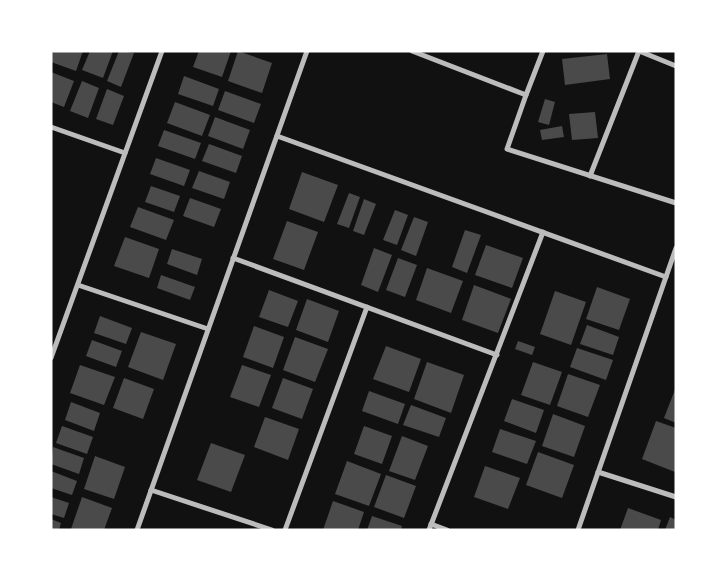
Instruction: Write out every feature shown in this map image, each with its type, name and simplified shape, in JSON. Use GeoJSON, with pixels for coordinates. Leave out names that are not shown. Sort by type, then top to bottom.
{"type":"FeatureCollection","features":[{"type":"Feature","properties":{"kind":"street"},"geometry":{"type":"LineString","coordinates":[[51,358],[162,51]]}},
{"type":"Feature","properties":{"kind":"street"},"geometry":{"type":"LineString","coordinates":[[137,530],[307,51]]}},
{"type":"Feature","properties":{"kind":"street"},"geometry":{"type":"LineString","coordinates":[[412,51],[526,95]]}},
{"type":"Feature","properties":{"kind":"street"},"geometry":{"type":"LineString","coordinates":[[543,51],[507,149],[676,203]]}},
{"type":"Feature","properties":{"kind":"street"},"geometry":{"type":"LineString","coordinates":[[590,176],[639,51],[676,66]]}},
{"type":"Feature","properties":{"kind":"street"},"geometry":{"type":"LineString","coordinates":[[51,127],[125,153]]}},
{"type":"Feature","properties":{"kind":"street"},"geometry":{"type":"LineString","coordinates":[[277,136],[666,277]]}},
{"type":"Feature","properties":{"kind":"street"},"geometry":{"type":"LineString","coordinates":[[447,530],[430,527],[543,232]]}},
{"type":"Feature","properties":{"kind":"street"},"geometry":{"type":"LineString","coordinates":[[578,530],[676,248]]}},
{"type":"Feature","properties":{"kind":"street"},"geometry":{"type":"LineString","coordinates":[[233,258],[497,355]]}},
{"type":"Feature","properties":{"kind":"street"},"geometry":{"type":"LineString","coordinates":[[78,285],[208,329]]}},
{"type":"Feature","properties":{"kind":"street"},"geometry":{"type":"LineString","coordinates":[[285,530],[367,307]]}},
{"type":"Feature","properties":{"kind":"street"},"geometry":{"type":"LineString","coordinates":[[598,472],[676,497]]}},
{"type":"Feature","properties":{"kind":"street"},"geometry":{"type":"LineString","coordinates":[[151,490],[272,530]]}},
{"type":"Feature","properties":{"kind":"building"},"geometry":{"type":"Polygon","coordinates":[[[51,51],[83,51],[76,71],[51,62],[51,51]]]}},
{"type":"Feature","properties":{"kind":"building"},"geometry":{"type":"Polygon","coordinates":[[[90,51],[113,51],[103,78],[82,70],[90,51]]]}},
{"type":"Feature","properties":{"kind":"building"},"geometry":{"type":"Polygon","coordinates":[[[119,51],[134,53],[121,87],[107,81],[119,51]]]}},
{"type":"Feature","properties":{"kind":"building"},"geometry":{"type":"Polygon","coordinates":[[[199,51],[231,51],[222,77],[193,67],[199,51]]]}},
{"type":"Feature","properties":{"kind":"building"},"geometry":{"type":"Polygon","coordinates":[[[238,51],[272,63],[262,93],[228,81],[238,51]]]}},
{"type":"Feature","properties":{"kind":"building"},"geometry":{"type":"Polygon","coordinates":[[[607,54],[610,79],[565,85],[562,59],[607,54]]]}},
{"type":"Feature","properties":{"kind":"building"},"geometry":{"type":"Polygon","coordinates":[[[51,72],[74,81],[64,107],[51,102],[51,72]]]}},
{"type":"Feature","properties":{"kind":"building"},"geometry":{"type":"Polygon","coordinates":[[[184,76],[219,89],[213,106],[178,94],[184,76]]]}},
{"type":"Feature","properties":{"kind":"building"},"geometry":{"type":"Polygon","coordinates":[[[82,81],[99,88],[88,118],[70,111],[82,81]]]}},
{"type":"Feature","properties":{"kind":"building"},"geometry":{"type":"Polygon","coordinates":[[[107,89],[124,96],[113,125],[96,119],[107,89]]]}},
{"type":"Feature","properties":{"kind":"building"},"geometry":{"type":"Polygon","coordinates":[[[225,91],[261,104],[254,123],[218,110],[225,91]]]}},
{"type":"Feature","properties":{"kind":"building"},"geometry":{"type":"Polygon","coordinates":[[[545,99],[555,102],[549,125],[538,122],[545,99]]]}},
{"type":"Feature","properties":{"kind":"building"},"geometry":{"type":"Polygon","coordinates":[[[175,102],[210,115],[202,136],[167,123],[175,102]]]}},
{"type":"Feature","properties":{"kind":"building"},"geometry":{"type":"Polygon","coordinates":[[[595,112],[598,138],[572,140],[569,114],[595,112]]]}},
{"type":"Feature","properties":{"kind":"building"},"geometry":{"type":"Polygon","coordinates":[[[215,117],[250,130],[243,149],[208,136],[215,117]]]}},
{"type":"Feature","properties":{"kind":"building"},"geometry":{"type":"Polygon","coordinates":[[[562,126],[564,137],[542,140],[540,130],[562,126]]]}},
{"type":"Feature","properties":{"kind":"building"},"geometry":{"type":"Polygon","coordinates":[[[164,130],[201,143],[195,159],[158,146],[164,130]]]}},
{"type":"Feature","properties":{"kind":"building"},"geometry":{"type":"Polygon","coordinates":[[[209,144],[242,156],[236,173],[202,161],[209,144]]]}},
{"type":"Feature","properties":{"kind":"building"},"geometry":{"type":"Polygon","coordinates":[[[156,158],[190,170],[184,186],[150,174],[156,158]]]}},
{"type":"Feature","properties":{"kind":"building"},"geometry":{"type":"Polygon","coordinates":[[[199,171],[230,182],[224,199],[192,188],[199,171]]]}},
{"type":"Feature","properties":{"kind":"building"},"geometry":{"type":"Polygon","coordinates":[[[302,172],[338,185],[324,222],[289,209],[302,172]]]}},
{"type":"Feature","properties":{"kind":"building"},"geometry":{"type":"Polygon","coordinates":[[[151,186],[180,196],[174,212],[145,202],[151,186]]]}},
{"type":"Feature","properties":{"kind":"building"},"geometry":{"type":"Polygon","coordinates":[[[349,193],[360,197],[349,228],[337,224],[349,193]]]}},
{"type":"Feature","properties":{"kind":"building"},"geometry":{"type":"Polygon","coordinates":[[[190,198],[221,209],[214,227],[183,216],[190,198]]]}},
{"type":"Feature","properties":{"kind":"building"},"geometry":{"type":"Polygon","coordinates":[[[364,199],[376,204],[364,235],[353,231],[364,199]]]}},
{"type":"Feature","properties":{"kind":"building"},"geometry":{"type":"Polygon","coordinates":[[[138,207],[174,220],[166,240],[130,227],[138,207]]]}},
{"type":"Feature","properties":{"kind":"building"},"geometry":{"type":"Polygon","coordinates":[[[395,210],[408,215],[397,245],[383,240],[395,210]]]}},
{"type":"Feature","properties":{"kind":"building"},"geometry":{"type":"Polygon","coordinates":[[[414,217],[428,222],[416,256],[401,250],[414,217]]]}},
{"type":"Feature","properties":{"kind":"building"},"geometry":{"type":"Polygon","coordinates":[[[287,221],[318,232],[304,270],[273,259],[287,221]]]}},
{"type":"Feature","properties":{"kind":"building"},"geometry":{"type":"Polygon","coordinates":[[[465,230],[481,235],[467,273],[452,267],[465,230]]]}},
{"type":"Feature","properties":{"kind":"building"},"geometry":{"type":"Polygon","coordinates":[[[125,237],[159,249],[149,278],[114,266],[125,237]]]}},
{"type":"Feature","properties":{"kind":"building"},"geometry":{"type":"Polygon","coordinates":[[[486,245],[523,258],[512,288],[475,275],[486,245]]]}},
{"type":"Feature","properties":{"kind":"building"},"geometry":{"type":"Polygon","coordinates":[[[374,248],[392,255],[378,292],[361,285],[374,248]]]}},
{"type":"Feature","properties":{"kind":"building"},"geometry":{"type":"Polygon","coordinates":[[[172,249],[202,259],[197,275],[167,264],[172,249]]]}},
{"type":"Feature","properties":{"kind":"building"},"geometry":{"type":"Polygon","coordinates":[[[398,258],[417,265],[405,297],[386,290],[398,258]]]}},
{"type":"Feature","properties":{"kind":"building"},"geometry":{"type":"Polygon","coordinates":[[[427,268],[463,281],[451,313],[416,300],[427,268]]]}},
{"type":"Feature","properties":{"kind":"building"},"geometry":{"type":"Polygon","coordinates":[[[161,275],[195,287],[190,300],[157,288],[161,275]]]}},
{"type":"Feature","properties":{"kind":"building"},"geometry":{"type":"Polygon","coordinates":[[[474,285],[511,299],[498,333],[462,320],[474,285]]]}},
{"type":"Feature","properties":{"kind":"building"},"geometry":{"type":"Polygon","coordinates":[[[597,287],[630,299],[619,330],[586,319],[597,287]]]}},
{"type":"Feature","properties":{"kind":"building"},"geometry":{"type":"Polygon","coordinates":[[[269,290],[298,301],[288,327],[259,317],[269,290]]]}},
{"type":"Feature","properties":{"kind":"building"},"geometry":{"type":"Polygon","coordinates":[[[555,291],[586,302],[571,345],[540,334],[555,291]]]}},
{"type":"Feature","properties":{"kind":"building"},"geometry":{"type":"Polygon","coordinates":[[[307,299],[339,311],[328,342],[296,330],[307,299]]]}},
{"type":"Feature","properties":{"kind":"building"},"geometry":{"type":"Polygon","coordinates":[[[100,316],[132,328],[126,344],[94,333],[100,316]]]}},
{"type":"Feature","properties":{"kind":"building"},"geometry":{"type":"Polygon","coordinates":[[[587,325],[619,337],[613,355],[580,344],[587,325]]]}},
{"type":"Feature","properties":{"kind":"building"},"geometry":{"type":"Polygon","coordinates":[[[254,326],[284,337],[273,368],[243,357],[254,326]]]}},
{"type":"Feature","properties":{"kind":"building"},"geometry":{"type":"Polygon","coordinates":[[[141,332],[176,344],[163,380],[128,367],[141,332]]]}},
{"type":"Feature","properties":{"kind":"building"},"geometry":{"type":"Polygon","coordinates":[[[295,337],[328,349],[315,382],[283,370],[295,337]]]}},
{"type":"Feature","properties":{"kind":"building"},"geometry":{"type":"Polygon","coordinates":[[[92,340],[122,351],[116,367],[86,356],[92,340]]]}},
{"type":"Feature","properties":{"kind":"building"},"geometry":{"type":"Polygon","coordinates":[[[518,341],[535,347],[532,355],[515,349],[518,341]]]}},
{"type":"Feature","properties":{"kind":"building"},"geometry":{"type":"Polygon","coordinates":[[[386,346],[421,359],[409,392],[373,379],[386,346]]]}},
{"type":"Feature","properties":{"kind":"building"},"geometry":{"type":"Polygon","coordinates":[[[577,348],[613,360],[606,380],[570,367],[577,348]]]}},
{"type":"Feature","properties":{"kind":"building"},"geometry":{"type":"Polygon","coordinates":[[[427,362],[464,375],[451,413],[414,399],[427,362]]]}},
{"type":"Feature","properties":{"kind":"building"},"geometry":{"type":"Polygon","coordinates":[[[533,362],[562,372],[550,405],[521,395],[533,362]]]}},
{"type":"Feature","properties":{"kind":"building"},"geometry":{"type":"Polygon","coordinates":[[[80,365],[115,377],[104,405],[70,393],[80,365]]]}},
{"type":"Feature","properties":{"kind":"building"},"geometry":{"type":"Polygon","coordinates":[[[242,365],[271,375],[259,407],[230,397],[242,365]]]}},
{"type":"Feature","properties":{"kind":"building"},"geometry":{"type":"Polygon","coordinates":[[[568,374],[600,385],[588,417],[557,406],[568,374]]]}},
{"type":"Feature","properties":{"kind":"building"},"geometry":{"type":"Polygon","coordinates":[[[124,378],[154,389],[143,419],[113,408],[124,378]]]}},
{"type":"Feature","properties":{"kind":"building"},"geometry":{"type":"Polygon","coordinates":[[[283,378],[313,389],[302,419],[272,408],[283,378]]]}},
{"type":"Feature","properties":{"kind":"building"},"geometry":{"type":"Polygon","coordinates":[[[676,387],[676,423],[664,418],[676,387]]]}},
{"type":"Feature","properties":{"kind":"building"},"geometry":{"type":"Polygon","coordinates":[[[369,391],[405,404],[398,424],[362,411],[369,391]]]}},
{"type":"Feature","properties":{"kind":"building"},"geometry":{"type":"Polygon","coordinates":[[[512,399],[544,410],[536,433],[504,421],[512,399]]]}},
{"type":"Feature","properties":{"kind":"building"},"geometry":{"type":"Polygon","coordinates":[[[71,402],[100,413],[94,431],[65,420],[71,402]]]}},
{"type":"Feature","properties":{"kind":"building"},"geometry":{"type":"Polygon","coordinates":[[[411,405],[446,418],[439,437],[403,425],[411,405]]]}},
{"type":"Feature","properties":{"kind":"building"},"geometry":{"type":"Polygon","coordinates":[[[553,414],[585,426],[574,457],[542,446],[553,414]]]}},
{"type":"Feature","properties":{"kind":"building"},"geometry":{"type":"Polygon","coordinates":[[[265,417],[299,429],[288,460],[254,447],[265,417]]]}},
{"type":"Feature","properties":{"kind":"building"},"geometry":{"type":"Polygon","coordinates":[[[656,421],[676,428],[675,472],[642,459],[656,421]]]}},
{"type":"Feature","properties":{"kind":"building"},"geometry":{"type":"Polygon","coordinates":[[[62,426],[93,437],[87,454],[56,443],[62,426]]]}},
{"type":"Feature","properties":{"kind":"building"},"geometry":{"type":"Polygon","coordinates":[[[364,426],[392,436],[382,464],[354,454],[364,426]]]}},
{"type":"Feature","properties":{"kind":"building"},"geometry":{"type":"Polygon","coordinates":[[[500,429],[536,441],[527,464],[492,452],[500,429]]]}},
{"type":"Feature","properties":{"kind":"building"},"geometry":{"type":"Polygon","coordinates":[[[402,436],[428,446],[415,480],[389,471],[402,436]]]}},
{"type":"Feature","properties":{"kind":"building"},"geometry":{"type":"Polygon","coordinates":[[[211,443],[245,455],[231,492],[197,480],[211,443]]]}},
{"type":"Feature","properties":{"kind":"building"},"geometry":{"type":"Polygon","coordinates":[[[53,447],[84,458],[79,474],[51,464],[53,447]]]}},
{"type":"Feature","properties":{"kind":"building"},"geometry":{"type":"Polygon","coordinates":[[[538,452],[574,465],[562,498],[526,485],[538,452]]]}},
{"type":"Feature","properties":{"kind":"building"},"geometry":{"type":"Polygon","coordinates":[[[95,456],[125,467],[114,499],[84,489],[95,456]]]}},
{"type":"Feature","properties":{"kind":"building"},"geometry":{"type":"Polygon","coordinates":[[[347,461],[381,474],[369,506],[335,494],[347,461]]]}},
{"type":"Feature","properties":{"kind":"building"},"geometry":{"type":"Polygon","coordinates":[[[485,466],[520,478],[508,509],[474,497],[485,466]]]}},
{"type":"Feature","properties":{"kind":"building"},"geometry":{"type":"Polygon","coordinates":[[[51,471],[77,481],[72,495],[51,488],[51,471]]]}},
{"type":"Feature","properties":{"kind":"building"},"geometry":{"type":"Polygon","coordinates":[[[386,475],[416,486],[404,518],[374,507],[386,475]]]}},
{"type":"Feature","properties":{"kind":"building"},"geometry":{"type":"Polygon","coordinates":[[[51,497],[69,503],[64,518],[51,514],[51,497]]]}},
{"type":"Feature","properties":{"kind":"building"},"geometry":{"type":"Polygon","coordinates":[[[82,497],[112,508],[104,530],[71,529],[82,497]]]}},
{"type":"Feature","properties":{"kind":"building"},"geometry":{"type":"Polygon","coordinates":[[[333,501],[364,512],[358,530],[323,530],[333,501]]]}},
{"type":"Feature","properties":{"kind":"building"},"geometry":{"type":"Polygon","coordinates":[[[628,508],[661,520],[658,530],[620,530],[628,508]]]}},
{"type":"Feature","properties":{"kind":"building"},"geometry":{"type":"Polygon","coordinates":[[[372,516],[402,526],[401,530],[367,530],[372,516]]]}},
{"type":"Feature","properties":{"kind":"building"},"geometry":{"type":"Polygon","coordinates":[[[670,517],[676,520],[676,530],[665,530],[670,517]]]}},
{"type":"Feature","properties":{"kind":"building"},"geometry":{"type":"Polygon","coordinates":[[[51,519],[61,523],[59,530],[51,530],[51,519]]]}}]}
